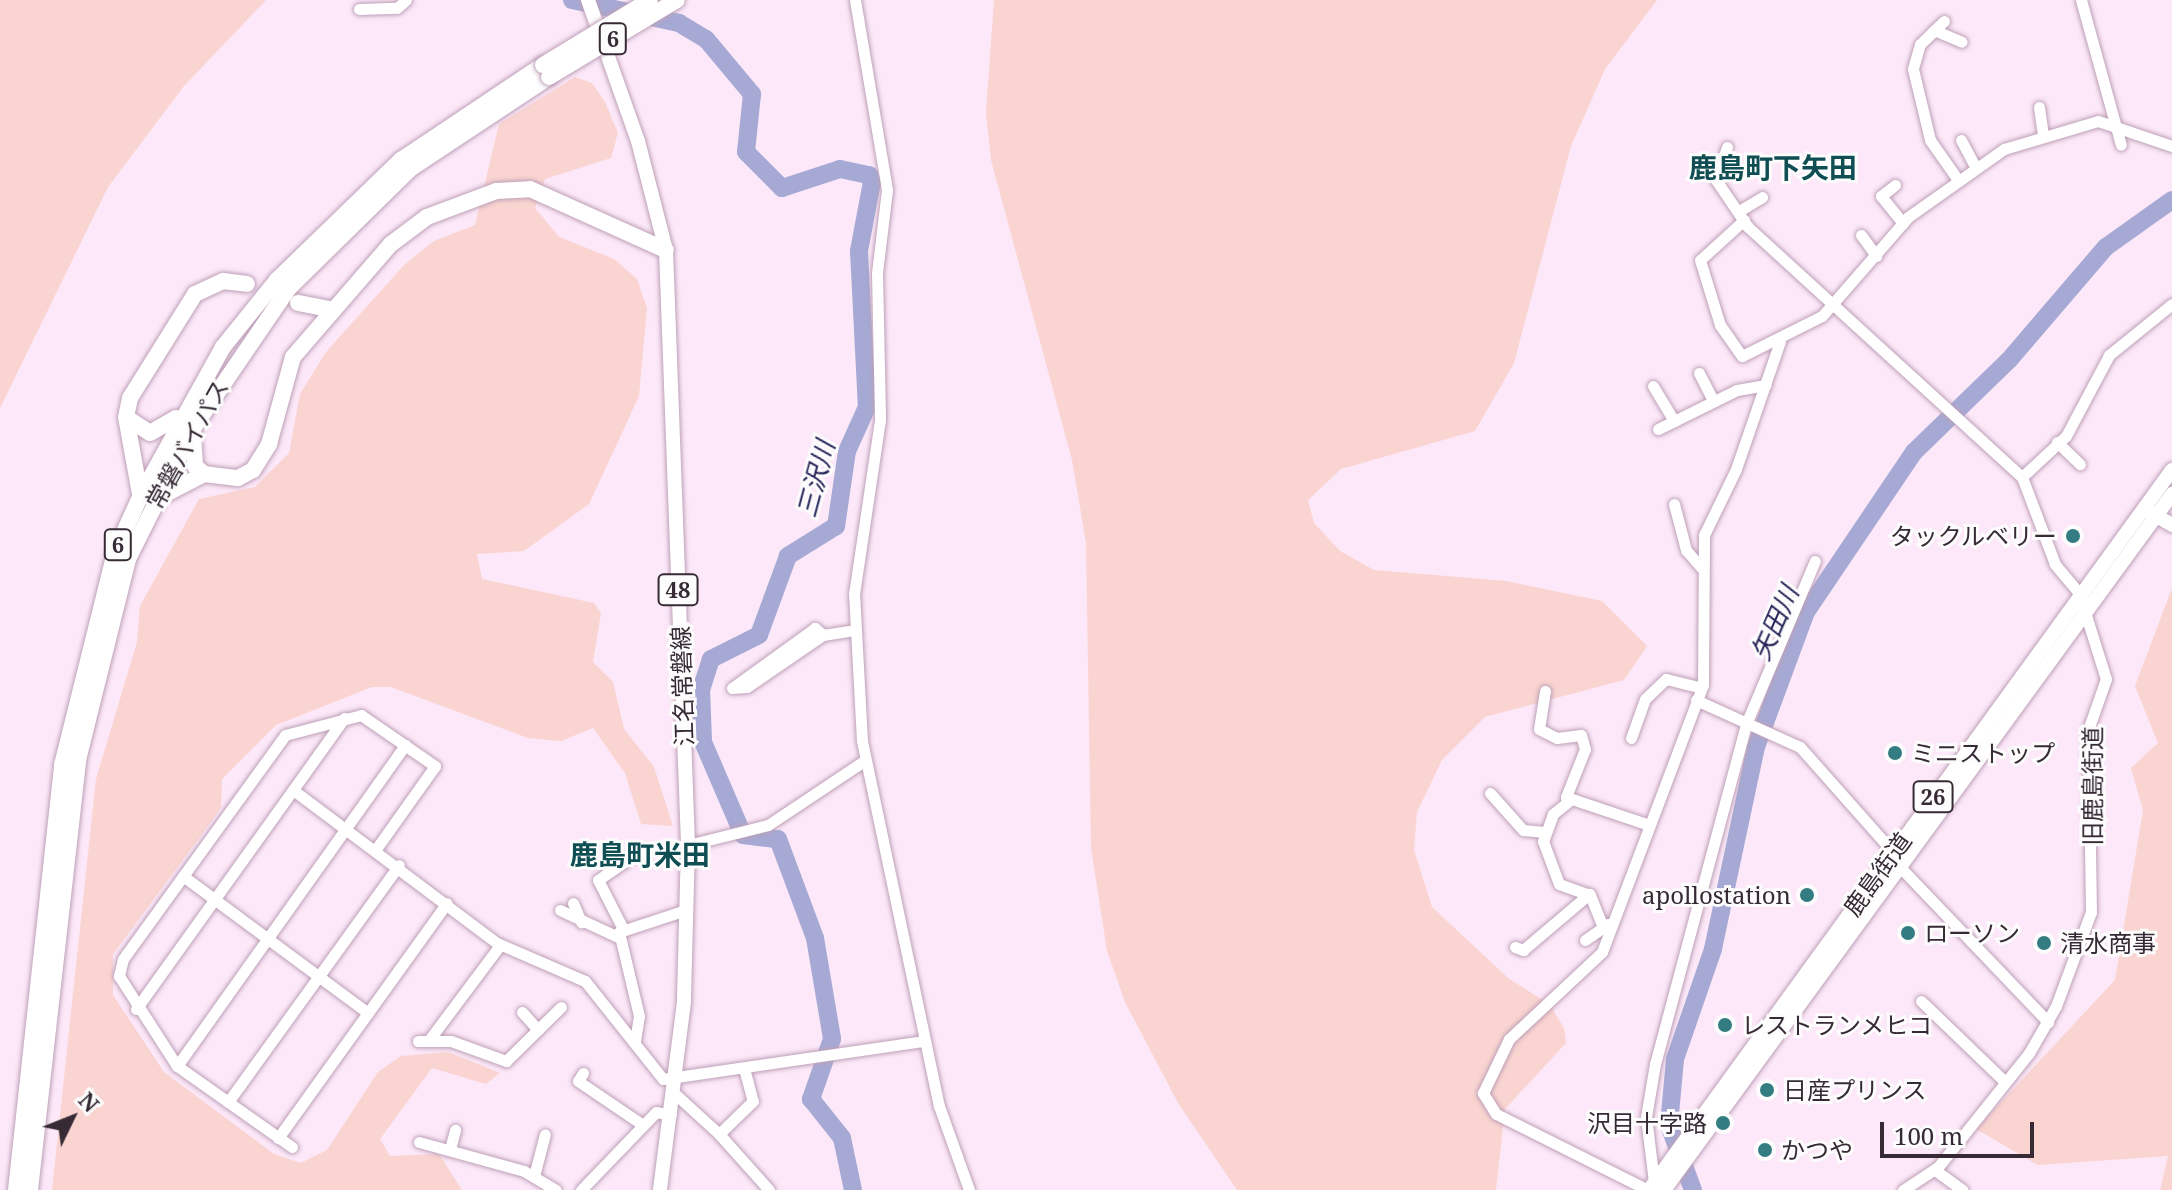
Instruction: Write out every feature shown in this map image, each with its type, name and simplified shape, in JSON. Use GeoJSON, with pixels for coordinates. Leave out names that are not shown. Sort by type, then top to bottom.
{"type":"FeatureCollection","features":[{"type":"Feature","properties":{"kind":"highway","name":"常磐バイパス"},"geometry":{"type":"LineString","coordinates":[[16,1190],[62,765],[115,552],[236,356],[355,218],[477,120],[650,0]]}},
{"type":"Feature","properties":{"kind":"highway","name":"常磐バイパス"},"geometry":{"type":"LineString","coordinates":[[30,1190],[78,760],[120,588],[148,498],[181,412],[223,347],[344,210],[468,109],[677,0]]}},
{"type":"Feature","properties":{"kind":"highway"},"geometry":{"type":"LineString","coordinates":[[247,284],[223,281],[195,294],[130,398],[126,417],[148,498],[204,474],[238,478],[261,461],[288,367],[333,310],[412,225],[509,187],[543,192],[666,250]]}},
{"type":"Feature","properties":{"kind":"highway"},"geometry":{"type":"LineString","coordinates":[[298,303],[333,310]]}},
{"type":"Feature","properties":{"kind":"highway"},"geometry":{"type":"LineString","coordinates":[[126,417],[150,433],[181,412]]}},
{"type":"Feature","properties":{"kind":"highway"},"geometry":{"type":"LineString","coordinates":[[194,427],[192,454],[204,474]]}},
{"type":"Feature","properties":{"kind":"main road","name":"江名常磐線"},"geometry":{"type":"LineString","coordinates":[[588,0],[638,141],[666,250],[688,845],[674,1087],[660,1190]]}},
{"type":"Feature","properties":{"kind":"main road","name":"鹿島街道"},"geometry":{"type":"LineString","coordinates":[[1657,1187],[1667,1160],[1896,859],[2079,593],[2159,505],[2172,470]]}},
{"type":"Feature","properties":{"kind":"main road"},"geometry":{"type":"LineString","coordinates":[[2159,505],[2172,525]]}},
{"type":"Feature","properties":{"kind":"main road","name":"26"},"geometry":{"type":"LineString","coordinates":[[1657,1187],[1699,1143],[1896,859],[2085,609],[2159,505]]}},
{"type":"Feature","properties":{"kind":"street"},"geometry":{"type":"LineString","coordinates":[[359,9],[397,8],[406,0]]}},
{"type":"Feature","properties":{"kind":"street"},"geometry":{"type":"LineString","coordinates":[[855,0],[887,190],[877,273],[880,420],[857,568],[856,630],[864,761],[950,1153],[969,1190]]}},
{"type":"Feature","properties":{"kind":"street"},"geometry":{"type":"LineString","coordinates":[[2081,0],[2109,121],[2121,145]]}},
{"type":"Feature","properties":{"kind":"street"},"geometry":{"type":"LineString","coordinates":[[1944,21],[1916,50],[1914,76],[1930,140],[1958,180]]}},
{"type":"Feature","properties":{"kind":"street"},"geometry":{"type":"LineString","coordinates":[[1934,30],[1962,42]]}},
{"type":"Feature","properties":{"kind":"street"},"geometry":{"type":"LineString","coordinates":[[2039,107],[2043,134]]}},
{"type":"Feature","properties":{"kind":"street"},"geometry":{"type":"LineString","coordinates":[[1762,197],[1706,248],[1701,266],[1738,354],[1780,341],[1837,302],[1903,223],[1976,168],[2043,134],[2109,121],[2172,146]]}},
{"type":"Feature","properties":{"kind":"street"},"geometry":{"type":"LineString","coordinates":[[1961,140],[1976,168]]}},
{"type":"Feature","properties":{"kind":"street"},"geometry":{"type":"LineString","coordinates":[[1727,147],[1712,183],[1741,216],[1971,425],[2001,464],[2022,477],[2057,442],[2104,361],[2172,304]]}},
{"type":"Feature","properties":{"kind":"street"},"geometry":{"type":"LineString","coordinates":[[1895,185],[1881,196],[1903,223]]}},
{"type":"Feature","properties":{"kind":"street"},"geometry":{"type":"LineString","coordinates":[[1861,235],[1876,256]]}},
{"type":"Feature","properties":{"kind":"street"},"geometry":{"type":"LineString","coordinates":[[1657,1187],[1496,1114],[1484,1101],[1504,1046],[1599,956],[1607,925],[1701,688],[1701,567],[1708,523],[1766,385],[1780,341]]}},
{"type":"Feature","properties":{"kind":"street"},"geometry":{"type":"LineString","coordinates":[[1699,373],[1713,401]]}},
{"type":"Feature","properties":{"kind":"street"},"geometry":{"type":"LineString","coordinates":[[1658,429],[1713,401],[1766,385]]}},
{"type":"Feature","properties":{"kind":"street"},"geometry":{"type":"LineString","coordinates":[[1653,386],[1674,421]]}},
{"type":"Feature","properties":{"kind":"street"},"geometry":{"type":"LineString","coordinates":[[2057,442],[2080,464]]}},
{"type":"Feature","properties":{"kind":"street","name":"旧鹿島街道"},"geometry":{"type":"LineString","coordinates":[[1903,1190],[1935,1170],[2048,1022],[2094,898],[2088,730],[2106,679],[2079,593],[2055,564],[2022,477]]}},
{"type":"Feature","properties":{"kind":"street"},"geometry":{"type":"LineString","coordinates":[[1674,504],[1686,550],[1701,567]]}},
{"type":"Feature","properties":{"kind":"street"},"geometry":{"type":"LineString","coordinates":[[1657,1187],[1646,1117],[1655,1064],[1746,724],[1815,561]]}},
{"type":"Feature","properties":{"kind":"street"},"geometry":{"type":"LineString","coordinates":[[823,635],[747,687],[732,688],[809,632],[823,635],[856,630]]}},
{"type":"Feature","properties":{"kind":"street"},"geometry":{"type":"LineString","coordinates":[[1631,738],[1645,699],[1666,679],[1701,688]]}},
{"type":"Feature","properties":{"kind":"street"},"geometry":{"type":"LineString","coordinates":[[1545,691],[1539,729],[1583,736],[1586,756],[1571,776],[1569,801],[1545,832]]}},
{"type":"Feature","properties":{"kind":"street"},"geometry":{"type":"LineString","coordinates":[[1696,700],[1778,736],[1816,763],[1896,859],[2048,1022]]}},
{"type":"Feature","properties":{"kind":"street"},"geometry":{"type":"LineString","coordinates":[[292,1147],[177,1066],[136,1009],[119,976],[123,959],[285,735],[361,715],[435,766],[376,849]]}},
{"type":"Feature","properties":{"kind":"street"},"geometry":{"type":"LineString","coordinates":[[136,1009],[344,718]]}},
{"type":"Feature","properties":{"kind":"street"},"geometry":{"type":"LineString","coordinates":[[177,1066],[405,745]]}},
{"type":"Feature","properties":{"kind":"street"},"geometry":{"type":"LineString","coordinates":[[688,845],[768,825],[864,761]]}},
{"type":"Feature","properties":{"kind":"street"},"geometry":{"type":"LineString","coordinates":[[293,790],[399,865],[500,945],[585,981],[663,1079],[719,1134],[769,1190]]}},
{"type":"Feature","properties":{"kind":"street"},"geometry":{"type":"LineString","coordinates":[[1490,793],[1523,830],[1545,832]]}},
{"type":"Feature","properties":{"kind":"street"},"geometry":{"type":"LineString","coordinates":[[1569,801],[1646,824]]}},
{"type":"Feature","properties":{"kind":"street"},"geometry":{"type":"LineString","coordinates":[[1545,832],[1559,884],[1589,894],[1607,925]]}},
{"type":"Feature","properties":{"kind":"street"},"geometry":{"type":"LineString","coordinates":[[634,855],[598,880],[621,933],[639,1016],[635,1041]]}},
{"type":"Feature","properties":{"kind":"street"},"geometry":{"type":"LineString","coordinates":[[228,1102],[399,865]]}},
{"type":"Feature","properties":{"kind":"street"},"geometry":{"type":"LineString","coordinates":[[183,876],[368,1013]]}},
{"type":"Feature","properties":{"kind":"street"},"geometry":{"type":"LineString","coordinates":[[1515,947],[1523,950],[1548,932],[1589,894]]}},
{"type":"Feature","properties":{"kind":"street"},"geometry":{"type":"LineString","coordinates":[[278,1138],[447,903]]}},
{"type":"Feature","properties":{"kind":"street"},"geometry":{"type":"LineString","coordinates":[[573,903],[581,922]]}},
{"type":"Feature","properties":{"kind":"street"},"geometry":{"type":"LineString","coordinates":[[560,910],[581,922],[621,933],[686,910]]}},
{"type":"Feature","properties":{"kind":"street"},"geometry":{"type":"LineString","coordinates":[[1585,940],[1607,925]]}},
{"type":"Feature","properties":{"kind":"street"},"geometry":{"type":"LineString","coordinates":[[500,945],[424,1040],[506,1061],[561,1007]]}},
{"type":"Feature","properties":{"kind":"street"},"geometry":{"type":"LineString","coordinates":[[1921,1001],[2004,1081]]}},
{"type":"Feature","properties":{"kind":"street"},"geometry":{"type":"LineString","coordinates":[[522,1012],[538,1030]]}},
{"type":"Feature","properties":{"kind":"street"},"geometry":{"type":"LineString","coordinates":[[674,1087],[924,1041]]}},
{"type":"Feature","properties":{"kind":"street"},"geometry":{"type":"LineString","coordinates":[[719,1134],[753,1101],[745,1072]]}},
{"type":"Feature","properties":{"kind":"street"},"geometry":{"type":"LineString","coordinates":[[583,1073],[578,1081],[643,1125]]}},
{"type":"Feature","properties":{"kind":"street"},"geometry":{"type":"LineString","coordinates":[[581,1190],[656,1112],[671,1115]]}},
{"type":"Feature","properties":{"kind":"street"},"geometry":{"type":"LineString","coordinates":[[450,1149],[455,1130]]}},
{"type":"Feature","properties":{"kind":"street"},"geometry":{"type":"LineString","coordinates":[[534,1176],[545,1134]]}},
{"type":"Feature","properties":{"kind":"street"},"geometry":{"type":"LineString","coordinates":[[419,1142],[534,1176],[556,1190]]}},
{"type":"Feature","properties":{"kind":"street"},"geometry":{"type":"LineString","coordinates":[[1935,1170],[1963,1190]]}},
{"type":"Feature","properties":{"kind":"shaded area"},"geometry":{"type":"Polygon","coordinates":[[[0,0],[266,0],[184,86],[108,187],[0,408],[0,0]]]}},
{"type":"Feature","properties":{"kind":"shaded area"},"geometry":{"type":"Polygon","coordinates":[[[994,0],[1657,0],[1605,69],[1571,146],[1514,363],[1475,431],[1341,469],[1308,500],[1314,523],[1340,551],[1374,570],[1506,581],[1602,601],[1647,646],[1624,680],[1485,717],[1442,760],[1417,812],[1414,850],[1432,907],[1508,978],[1549,1004],[1564,1028],[1566,1043],[1505,1109],[1496,1190],[1237,1190],[1178,1103],[1125,1002],[1107,951],[1091,848],[1086,543],[1072,460],[991,160],[986,113],[994,0]]]}},
{"type":"Feature","properties":{"kind":"shaded area"},"geometry":{"type":"Polygon","coordinates":[[[575,77],[592,83],[605,102],[618,133],[611,158],[545,179],[535,208],[559,237],[614,259],[637,279],[647,308],[639,396],[589,504],[524,551],[477,554],[482,579],[594,603],[601,613],[593,662],[613,682],[624,729],[654,767],[673,826],[641,824],[625,773],[593,728],[561,741],[528,738],[391,687],[372,687],[276,725],[222,779],[221,807],[113,954],[113,995],[164,1072],[274,1154],[301,1163],[327,1150],[378,1072],[401,1056],[448,1052],[500,1073],[486,1084],[432,1068],[380,1139],[390,1156],[439,1154],[462,1190],[52,1190],[96,779],[137,642],[140,606],[199,499],[255,487],[289,453],[300,394],[326,352],[404,265],[434,241],[475,225],[499,124],[575,77]]]}},
{"type":"Feature","properties":{"kind":"shaded area"},"geometry":{"type":"Polygon","coordinates":[[[2172,588],[2172,1190],[2160,1190],[2168,1156],[2038,1165],[1976,1129],[2115,980],[2143,810],[2131,768],[2158,743],[2135,686],[2172,588]]]}},
{"type":"Feature","properties":{"kind":"waterway","name":"三沢川"},"geometry":{"type":"LineString","coordinates":[[572,0],[679,23],[706,39],[752,94],[746,152],[782,188],[840,169],[869,175],[872,182],[859,251],[867,407],[847,451],[836,526],[788,556],[759,635],[711,659],[701,689],[703,742],[743,835],[778,839],[815,938],[832,1039],[811,1099],[842,1138],[853,1190]]}},
{"type":"Feature","properties":{"kind":"waterway","name":"矢田川"},"geometry":{"type":"LineString","coordinates":[[1693,1190],[1669,1125],[1675,1059],[1713,949],[1756,747],[1806,612],[1914,452],[2009,360],[2106,247],[2172,200]]}},
{"type":"Feature","properties":{"kind":"place","name":"タックルベリー"},"geometry":{"type":"Point","coordinates":[2073,536]}},
{"type":"Feature","properties":{"kind":"place","name":"ミニストップ"},"geometry":{"type":"Point","coordinates":[1895,753]}},
{"type":"Feature","properties":{"kind":"place","name":"apollostation"},"geometry":{"type":"Point","coordinates":[1807,895]}},
{"type":"Feature","properties":{"kind":"place","name":"ローソン"},"geometry":{"type":"Point","coordinates":[1908,933]}},
{"type":"Feature","properties":{"kind":"place","name":"清水商事"},"geometry":{"type":"Point","coordinates":[2044,943]}},
{"type":"Feature","properties":{"kind":"place","name":"レストランメヒコ"},"geometry":{"type":"Point","coordinates":[1725,1025]}},
{"type":"Feature","properties":{"kind":"place","name":"日産プリンス"},"geometry":{"type":"Point","coordinates":[1767,1090]}},
{"type":"Feature","properties":{"kind":"place","name":"沢目十字路"},"geometry":{"type":"Point","coordinates":[1723,1123]}},
{"type":"Feature","properties":{"kind":"place","name":"かつや"},"geometry":{"type":"Point","coordinates":[1765,1150]}},
{"type":"Feature","properties":{"kind":"district","name":"鹿島町下矢田"},"geometry":{"type":"Point","coordinates":[1773,167]}},
{"type":"Feature","properties":{"kind":"district","name":"鹿島町米田"},"geometry":{"type":"Point","coordinates":[640,854]}}]}
